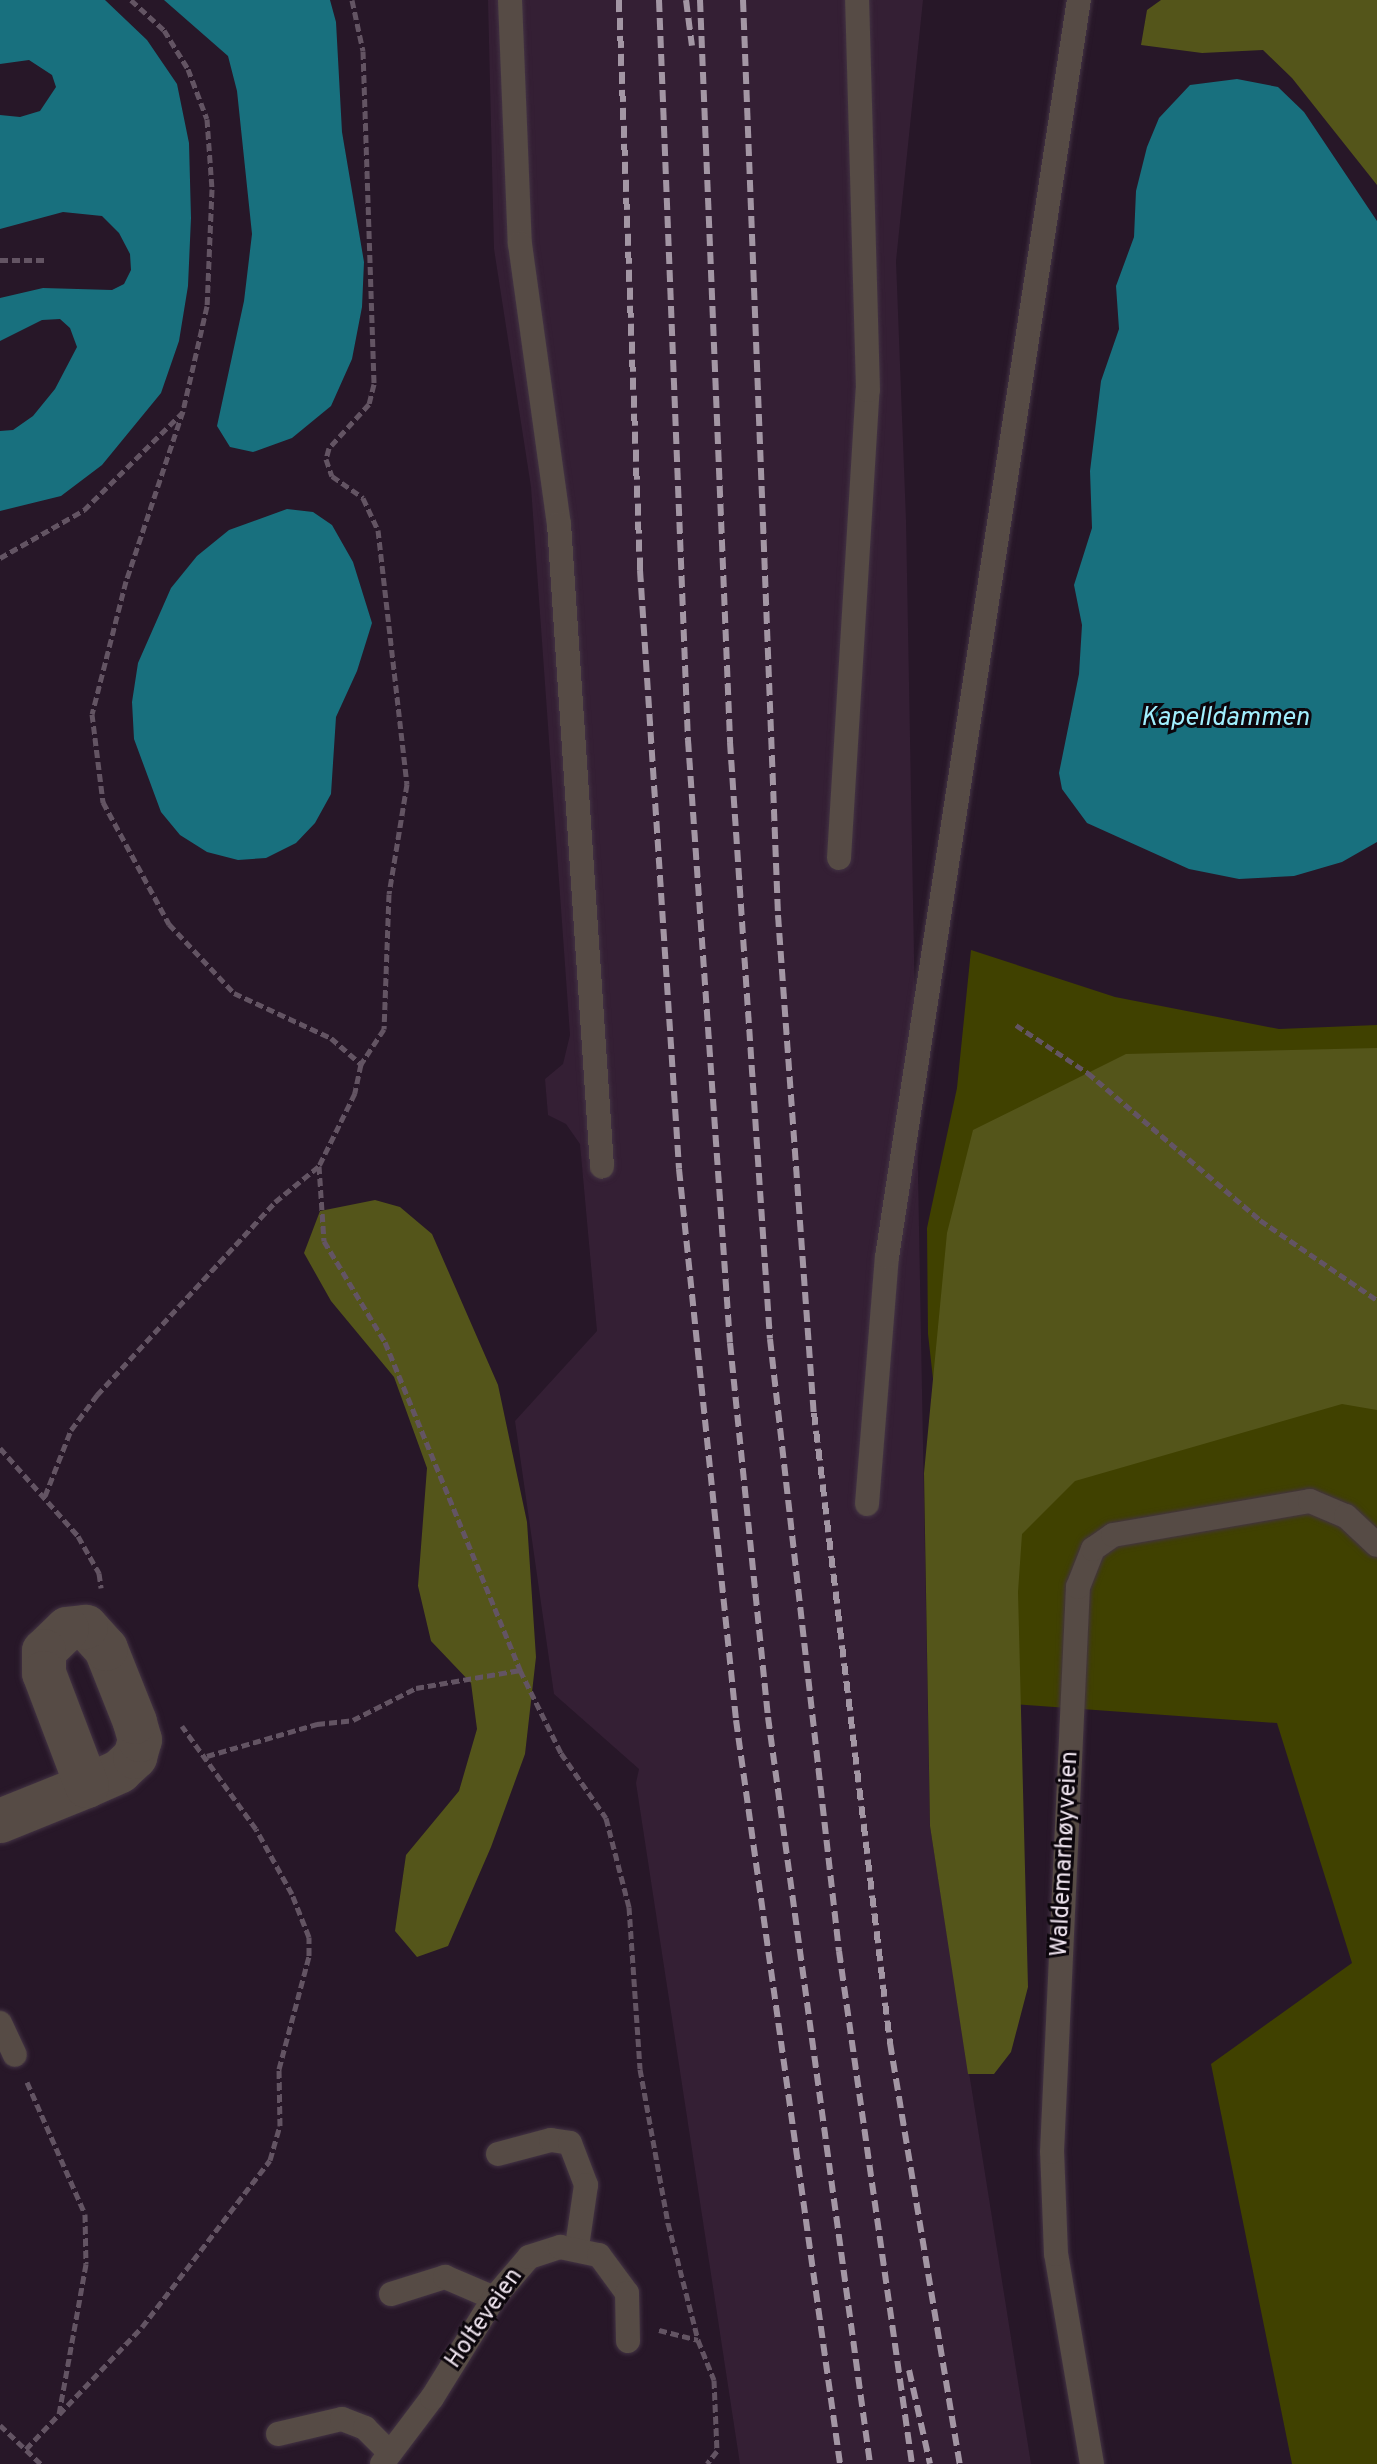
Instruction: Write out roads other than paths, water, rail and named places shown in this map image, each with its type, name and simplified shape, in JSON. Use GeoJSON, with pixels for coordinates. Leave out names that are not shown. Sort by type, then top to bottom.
{"type":"FeatureCollection","features":[{"type":"Feature","properties":{"kind":"street"},"geometry":{"type":"LineString","coordinates":[[0,1821],[87,1786],[120,1771],[135,1757],[140,1740],[135,1722],[106,1649],[86,1627],[67,1629],[44,1651],[44,1673],[87,1786]]}},
{"type":"Feature","properties":{"kind":"lane"},"geometry":{"type":"LineString","coordinates":[[510,0],[519,231],[559,524],[602,1167]]}},
{"type":"Feature","properties":{"kind":"lane"},"geometry":{"type":"LineString","coordinates":[[839,858],[868,390],[857,0]]}},
{"type":"Feature","properties":{"kind":"lane"},"geometry":{"type":"LineString","coordinates":[[867,1504],[889,1242],[1079,0]]}},
{"type":"Feature","properties":{"kind":"lane","name":"Waldemarhøyveien"},"geometry":{"type":"LineString","coordinates":[[1092,2464],[1056,2254],[1052,2152],[1078,1587],[1093,1549],[1113,1535],[1310,1501],[1346,1516],[1377,1545]]}},
{"type":"Feature","properties":{"kind":"lane"},"geometry":{"type":"LineString","coordinates":[[0,2023],[15,2055]]}},
{"type":"Feature","properties":{"kind":"lane"},"geometry":{"type":"LineString","coordinates":[[498,2154],[551,2140],[570,2143],[586,2185],[577,2247],[599,2255],[627,2293],[630,2332]]}},
{"type":"Feature","properties":{"kind":"lane","name":"Holteveien"},"geometry":{"type":"LineString","coordinates":[[386,2458],[432,2398],[494,2298],[529,2257],[577,2247]]}},
{"type":"Feature","properties":{"kind":"lane"},"geometry":{"type":"LineString","coordinates":[[391,2294],[445,2277],[494,2298]]}},
{"type":"Feature","properties":{"kind":"lane"},"geometry":{"type":"LineString","coordinates":[[278,2434],[342,2419],[365,2428],[386,2458]]}},
{"type":"Feature","properties":{"kind":"water"},"geometry":{"type":"Polygon","coordinates":[[[0,0],[105,0],[147,40],[177,84],[189,143],[191,218],[188,286],[179,341],[161,393],[102,465],[61,496],[0,511],[0,431],[13,430],[33,416],[55,389],[77,347],[70,328],[60,319],[42,320],[0,341],[0,298],[43,288],[112,290],[124,284],[131,270],[130,254],[119,233],[102,216],[63,212],[0,229],[0,115],[20,117],[40,111],[56,87],[52,75],[29,60],[0,64],[0,0]]]}},
{"type":"Feature","properties":{"kind":"water"},"geometry":{"type":"Polygon","coordinates":[[[164,0],[330,0],[336,22],[342,132],[364,262],[362,307],[352,359],[331,406],[292,438],[253,452],[230,447],[217,426],[244,301],[252,234],[237,91],[228,56],[164,0]]]}},
{"type":"Feature","properties":{"kind":"water","name":"Kapelldammen"},"geometry":{"type":"Polygon","coordinates":[[[1237,79],[1278,87],[1304,112],[1377,221],[1377,842],[1342,862],[1294,876],[1239,879],[1189,869],[1087,823],[1062,789],[1059,773],[1079,674],[1082,625],[1074,585],[1092,528],[1090,471],[1101,381],[1119,329],[1116,286],[1134,237],[1136,191],[1147,147],[1159,118],[1190,85],[1237,79]]]}},
{"type":"Feature","properties":{"kind":"water"},"geometry":{"type":"Polygon","coordinates":[[[287,509],[313,512],[332,525],[353,562],[372,623],[357,671],[336,717],[331,794],[315,823],[296,843],[266,858],[238,860],[207,852],[180,835],[161,812],[134,739],[132,702],[138,663],[171,588],[197,556],[229,530],[287,509]]]}},
{"type":"Feature","properties":{"kind":"railway"},"geometry":{"type":"LineString","coordinates":[[619,0],[640,570],[679,1169],[736,1720],[840,2464]]}},
{"type":"Feature","properties":{"kind":"railway"},"geometry":{"type":"LineString","coordinates":[[659,0],[688,740],[730,1343],[768,1717],[870,2464]]}},
{"type":"Feature","properties":{"kind":"railway"},"geometry":{"type":"LineString","coordinates":[[686,0],[692,46]]}},
{"type":"Feature","properties":{"kind":"railway"},"geometry":{"type":"LineString","coordinates":[[700,0],[730,742],[770,1339],[839,1951],[912,2464]]}},
{"type":"Feature","properties":{"kind":"railway"},"geometry":{"type":"LineString","coordinates":[[743,0],[778,915],[814,1413],[890,2043],[960,2464]]}},
{"type":"Feature","properties":{"kind":"railway"},"geometry":{"type":"LineString","coordinates":[[909,2370],[930,2464]]}}]}
